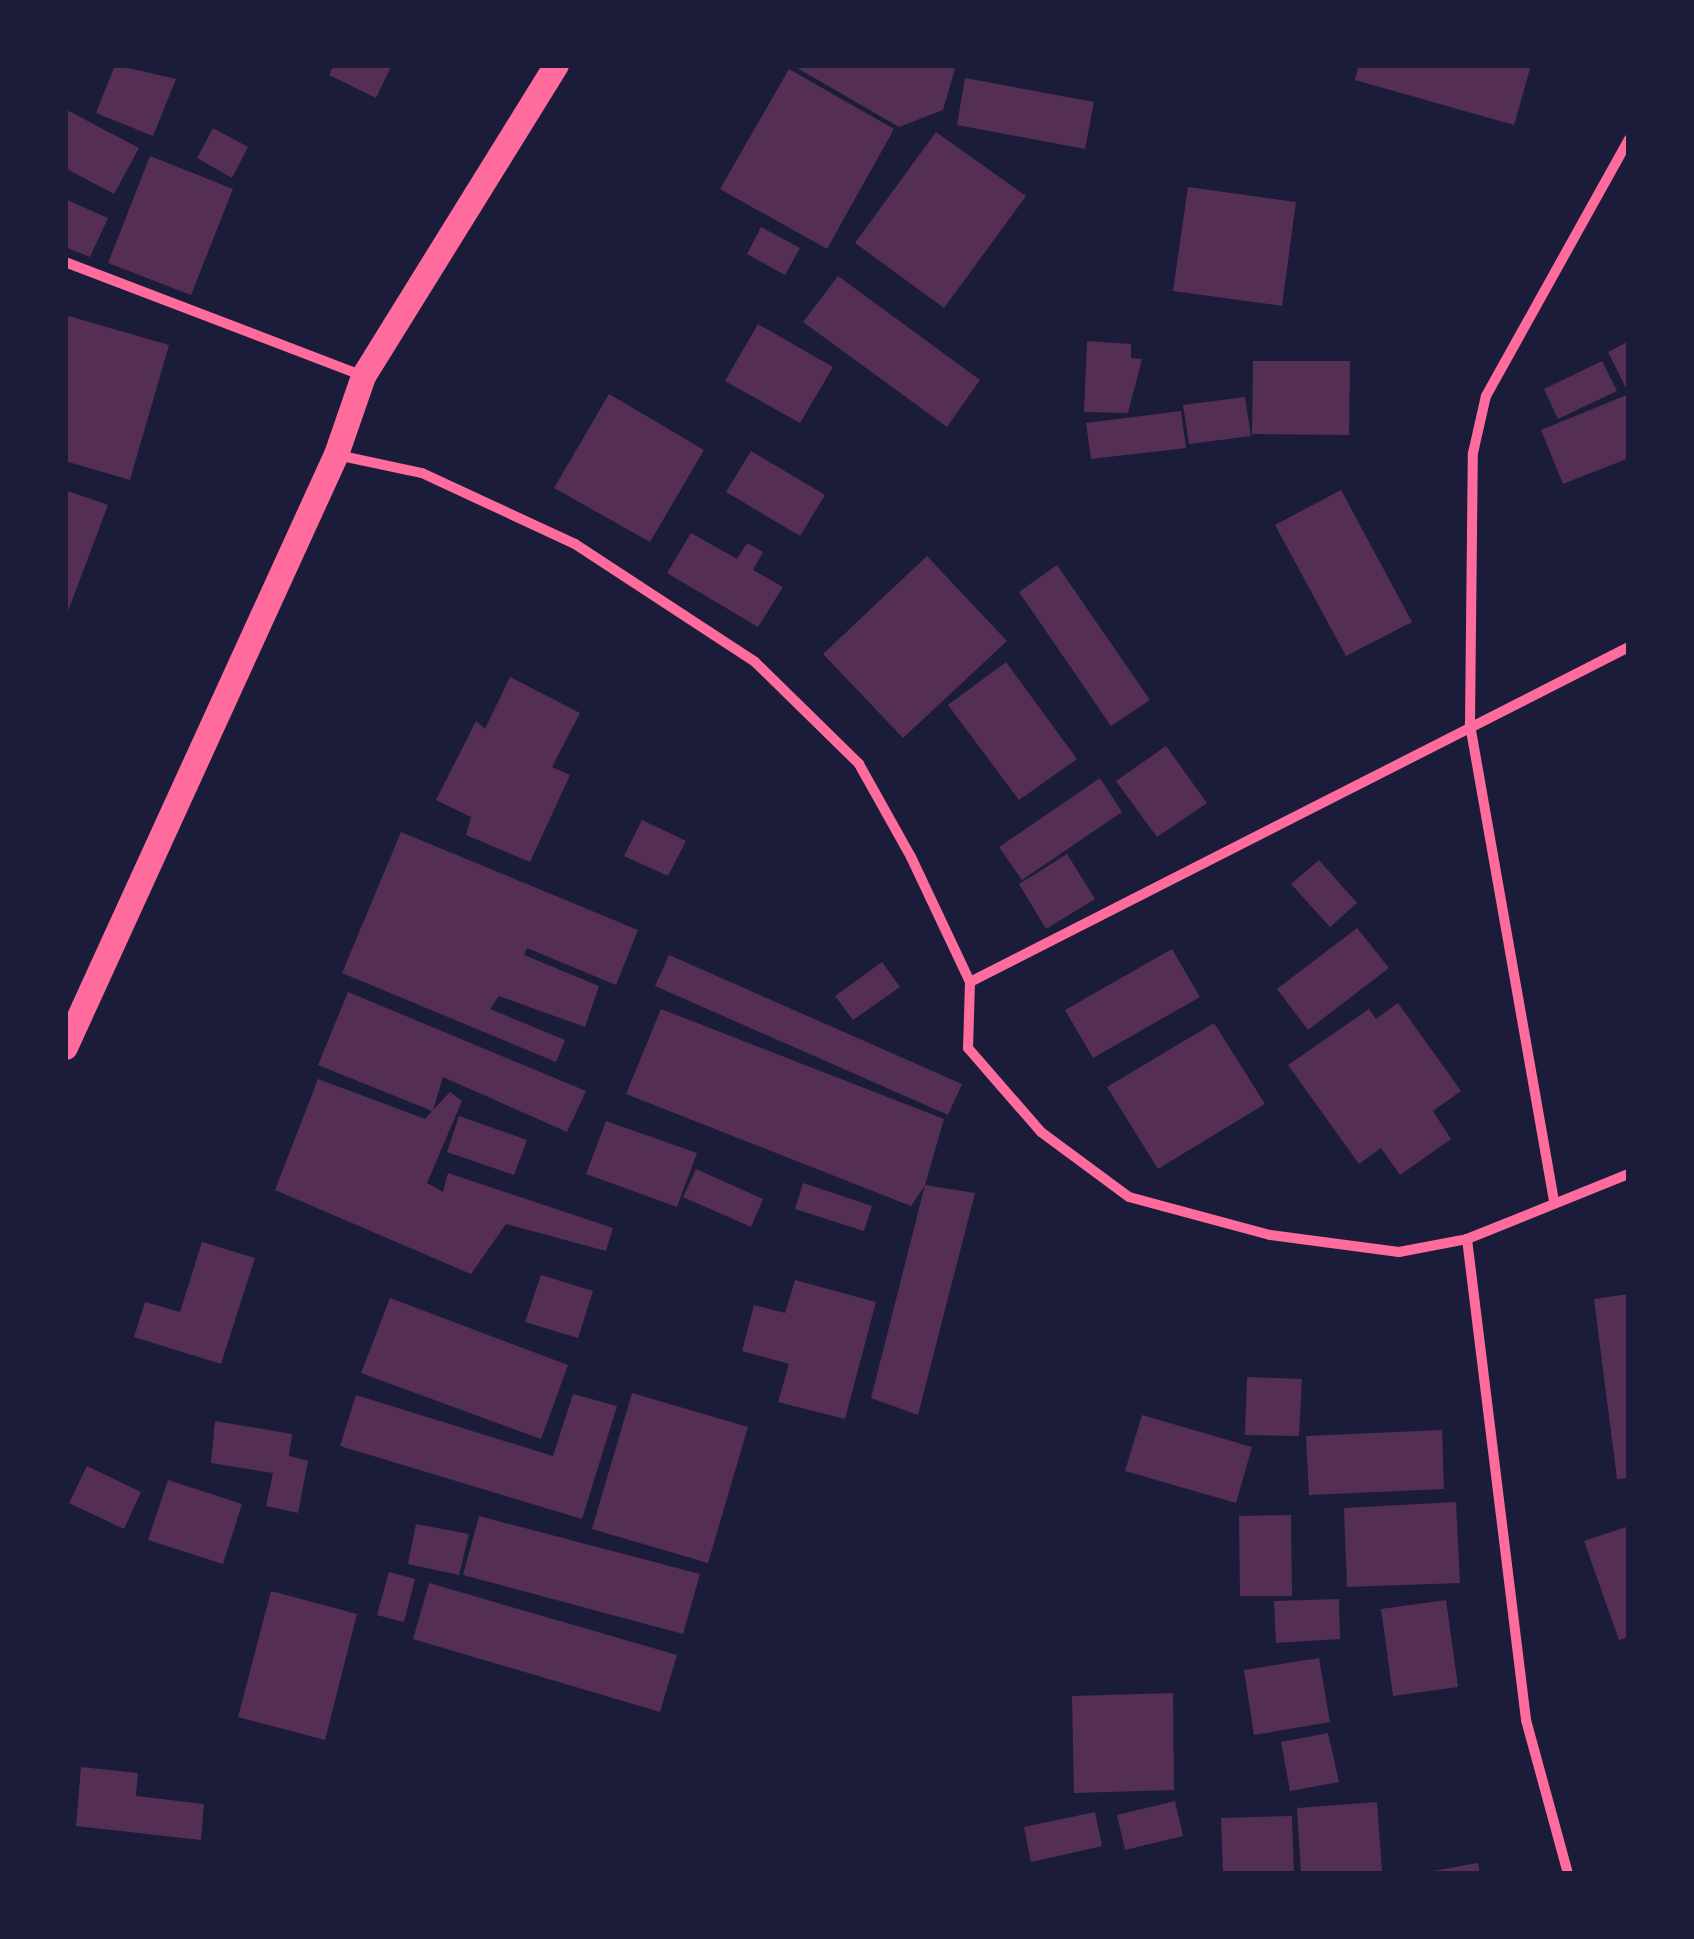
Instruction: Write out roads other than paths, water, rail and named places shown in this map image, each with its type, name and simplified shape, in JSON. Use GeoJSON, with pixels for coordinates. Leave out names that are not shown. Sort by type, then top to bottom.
{"type":"FeatureCollection","features":[{"type":"Feature","properties":{"kind":"main road"},"geometry":{"type":"LineString","coordinates":[[65,1048],[336,454],[363,376],[556,65]]}},
{"type":"Feature","properties":{"kind":"street"},"geometry":{"type":"LineString","coordinates":[[1554,1201],[1470,723],[1474,453],[1486,396],[1629,139]]}},
{"type":"Feature","properties":{"kind":"street"},"geometry":{"type":"LineString","coordinates":[[65,262],[363,376]]}},
{"type":"Feature","properties":{"kind":"street"},"geometry":{"type":"LineString","coordinates":[[336,454],[422,473],[576,544],[755,662],[858,764],[970,982],[968,1048],[1041,1132],[1129,1197],[1270,1235],[1399,1252],[1466,1239],[1629,1174]]}},
{"type":"Feature","properties":{"kind":"street"},"geometry":{"type":"LineString","coordinates":[[970,982],[1470,723],[1629,648]]}},
{"type":"Feature","properties":{"kind":"street"},"geometry":{"type":"LineString","coordinates":[[1466,1239],[1526,1720],[1568,1874]]}}]}
